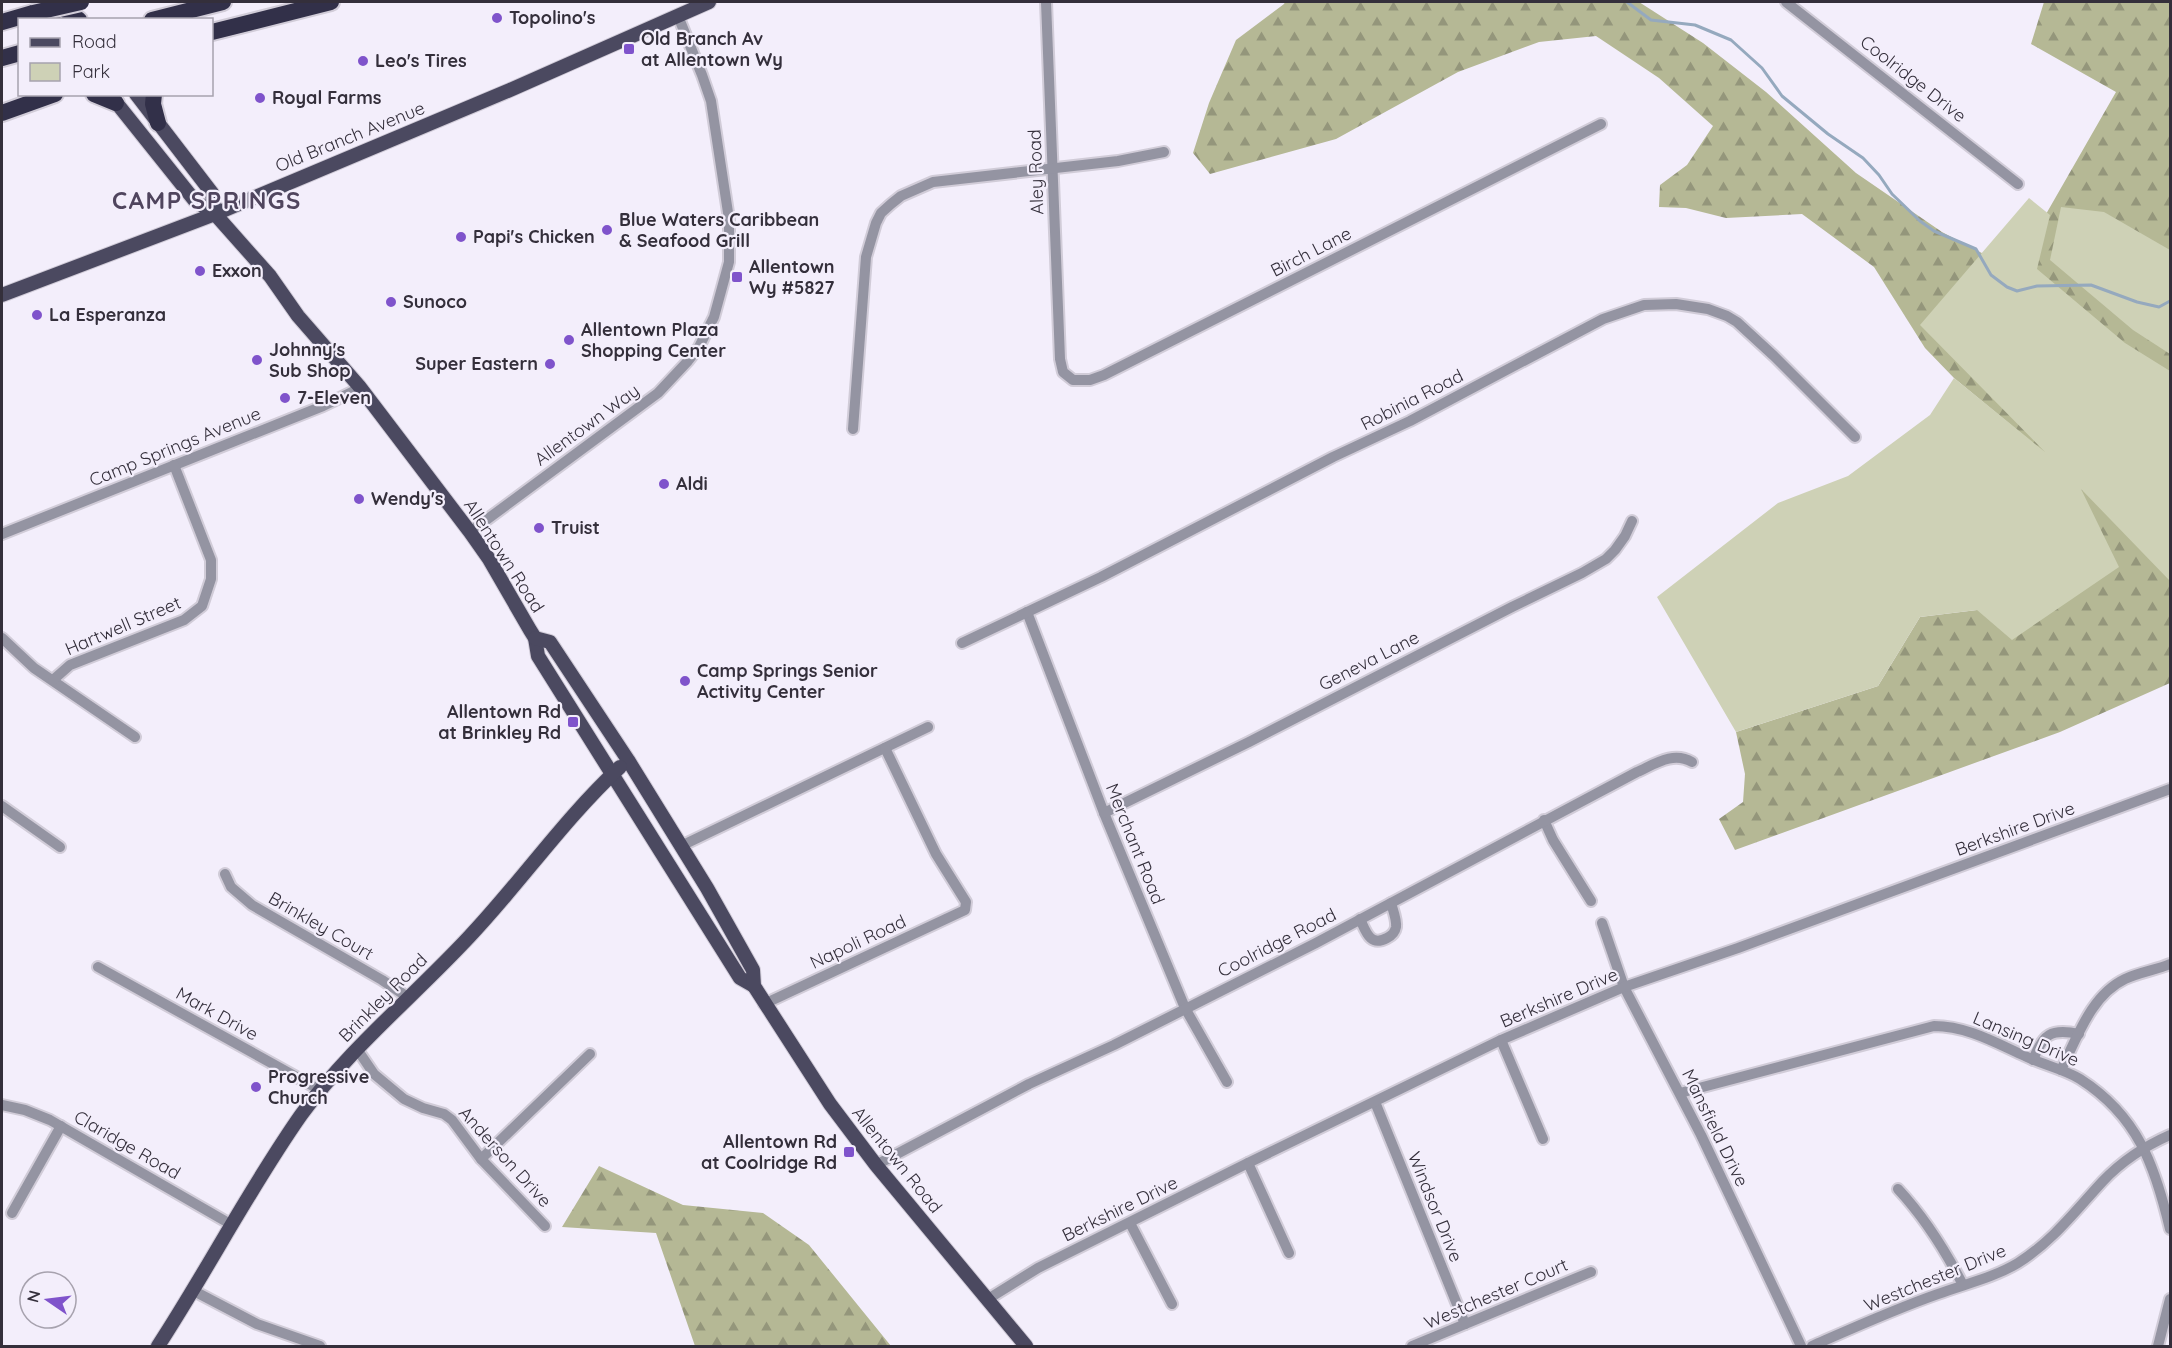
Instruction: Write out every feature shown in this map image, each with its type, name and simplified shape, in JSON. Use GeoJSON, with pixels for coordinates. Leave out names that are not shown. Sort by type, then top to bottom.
{"type":"FeatureCollection","features":[{"type":"Feature","properties":{"kind":"highway"},"geometry":{"type":"LineString","coordinates":[[160,18],[223,2]]}},
{"type":"Feature","properties":{"kind":"highway"},"geometry":{"type":"LineString","coordinates":[[213,32],[331,2]]}},
{"type":"Feature","properties":{"kind":"highway"},"geometry":{"type":"LineString","coordinates":[[2,22],[37,7],[67,10]]}},
{"type":"Feature","properties":{"kind":"highway"},"geometry":{"type":"LineString","coordinates":[[2,58],[18,54]]}},
{"type":"Feature","properties":{"kind":"highway"},"geometry":{"type":"LineString","coordinates":[[18,107],[32,96]]}},
{"type":"Feature","properties":{"kind":"highway"},"geometry":{"type":"LineString","coordinates":[[2,113],[49,96]]}},
{"type":"Feature","properties":{"kind":"highway"},"geometry":{"type":"LineString","coordinates":[[154,96],[153,104],[158,123]]}},
{"type":"Feature","properties":{"kind":"main road","name":"Old Branch Avenue"},"geometry":{"type":"LineString","coordinates":[[2,295],[215,214],[510,90],[709,2]]}},
{"type":"Feature","properties":{"kind":"main road"},"geometry":{"type":"LineString","coordinates":[[37,7],[67,10]]}},
{"type":"Feature","properties":{"kind":"main road","name":"Allentown Road"},"geometry":{"type":"LineString","coordinates":[[138,96],[212,194],[215,214]]}},
{"type":"Feature","properties":{"kind":"main road","name":"Allentown Road"},"geometry":{"type":"LineString","coordinates":[[113,99],[195,201],[215,214],[270,276],[298,316],[358,386],[470,531],[535,638],[538,656],[740,978],[754,986]]}},
{"type":"Feature","properties":{"kind":"main road","name":"Allentown Road"},"geometry":{"type":"LineString","coordinates":[[535,638],[550,642],[628,760],[707,888],[753,970],[754,986],[764,1004],[825,1097],[876,1165],[1026,1347]]}},
{"type":"Feature","properties":{"kind":"main road","name":"Brinkley Road"},"geometry":{"type":"LineString","coordinates":[[158,1347],[284,1141],[320,1090],[357,1049],[487,918],[549,843],[628,760]]}},
{"type":"Feature","properties":{"kind":"street","name":"Aley Road"},"geometry":{"type":"LineString","coordinates":[[1046,2],[1059,342]]}},
{"type":"Feature","properties":{"kind":"street","name":"Coolridge Drive"},"geometry":{"type":"LineString","coordinates":[[1786,2],[2019,184]]}},
{"type":"Feature","properties":{"kind":"street","name":"Allentown Way"},"geometry":{"type":"LineString","coordinates":[[470,531],[658,393],[699,347],[714,318],[729,262],[729,219],[711,101],[678,16]]}},
{"type":"Feature","properties":{"kind":"street","name":"Birch Lane"},"geometry":{"type":"LineString","coordinates":[[1059,342],[1060,367],[1067,377],[1082,382],[1104,375],[1601,124]]}},
{"type":"Feature","properties":{"kind":"street"},"geometry":{"type":"LineString","coordinates":[[853,429],[866,257],[869,240],[882,213],[891,204],[908,193],[933,182],[1118,161],[1164,152]]}},
{"type":"Feature","properties":{"kind":"street","name":"Robinia Road"},"geometry":{"type":"LineString","coordinates":[[962,643],[1333,457],[1410,421],[1603,319],[1644,305],[1676,304],[1718,312],[1737,322],[1855,437]]}},
{"type":"Feature","properties":{"kind":"street","name":"Camp Springs Avenue"},"geometry":{"type":"LineString","coordinates":[[2,534],[323,406],[352,392],[358,386]]}},
{"type":"Feature","properties":{"kind":"street","name":"Hartwell Street"},"geometry":{"type":"LineString","coordinates":[[53,680],[70,665],[184,620],[202,606],[211,579],[211,560],[174,465]]}},
{"type":"Feature","properties":{"kind":"street","name":"Geneva Lane"},"geometry":{"type":"LineString","coordinates":[[1104,813],[1594,567],[1606,559],[1620,544],[1632,521]]}},
{"type":"Feature","properties":{"kind":"street","name":"Merchant Road"},"geometry":{"type":"LineString","coordinates":[[1027,612],[1104,813],[1185,1008],[1227,1082]]}},
{"type":"Feature","properties":{"kind":"street"},"geometry":{"type":"LineString","coordinates":[[2,638],[27,662],[135,737]]}},
{"type":"Feature","properties":{"kind":"street"},"geometry":{"type":"LineString","coordinates":[[681,846],[928,727]]}},
{"type":"Feature","properties":{"kind":"street","name":"Napoli Road"},"geometry":{"type":"LineString","coordinates":[[764,1004],[965,910],[966,902],[936,855],[885,748]]}},
{"type":"Feature","properties":{"kind":"street","name":"Coolridge Road"},"geometry":{"type":"LineString","coordinates":[[876,1165],[955,1122],[1360,919],[1610,786],[1666,759],[1678,757],[1692,762]]}},
{"type":"Feature","properties":{"kind":"street","name":"Berkshire Drive"},"geometry":{"type":"LineString","coordinates":[[988,1299],[1038,1268],[1501,1040],[1624,987],[1749,944],[2170,789]]}},
{"type":"Feature","properties":{"kind":"street"},"geometry":{"type":"LineString","coordinates":[[2,806],[60,847]]}},
{"type":"Feature","properties":{"kind":"street"},"geometry":{"type":"LineString","coordinates":[[1544,820],[1553,840],[1591,902]]}},
{"type":"Feature","properties":{"kind":"street","name":"Brinkley Court"},"geometry":{"type":"LineString","coordinates":[[225,874],[231,887],[252,904],[409,998]]}},
{"type":"Feature","properties":{"kind":"street"},"geometry":{"type":"LineString","coordinates":[[1360,919],[1368,937],[1380,942],[1395,931],[1396,924],[1390,903]]}},
{"type":"Feature","properties":{"kind":"street","name":"Mansfield Drive"},"geometry":{"type":"LineString","coordinates":[[1602,923],[1624,987],[1680,1093],[1801,1347]]}},
{"type":"Feature","properties":{"kind":"street"},"geometry":{"type":"LineString","coordinates":[[2061,1070],[2096,1004],[2114,986],[2135,975],[2170,964]]}},
{"type":"Feature","properties":{"kind":"street","name":"Mark Drive"},"geometry":{"type":"LineString","coordinates":[[98,967],[320,1090]]}},
{"type":"Feature","properties":{"kind":"street","name":"Lansing Drive"},"geometry":{"type":"LineString","coordinates":[[1680,1093],[1934,1026],[1969,1032],[2079,1078],[2106,1098],[2130,1126],[2144,1148],[2155,1171],[2170,1229]]}},
{"type":"Feature","properties":{"kind":"street"},"geometry":{"type":"LineString","coordinates":[[2033,1060],[2040,1042],[2049,1034],[2058,1031],[2079,1034]]}},
{"type":"Feature","properties":{"kind":"street"},"geometry":{"type":"LineString","coordinates":[[1501,1040],[1543,1139]]}},
{"type":"Feature","properties":{"kind":"street","name":"Anderson Drive"},"geometry":{"type":"LineString","coordinates":[[357,1049],[374,1074],[404,1099],[444,1114],[452,1120],[481,1159],[545,1226]]}},
{"type":"Feature","properties":{"kind":"street"},"geometry":{"type":"LineString","coordinates":[[481,1159],[590,1054]]}},
{"type":"Feature","properties":{"kind":"street","name":"Windsor Drive"},"geometry":{"type":"LineString","coordinates":[[1375,1102],[1465,1324]]}},
{"type":"Feature","properties":{"kind":"street","name":"Claridge Road"},"geometry":{"type":"LineString","coordinates":[[2,1105],[38,1115],[61,1126],[232,1225]]}},
{"type":"Feature","properties":{"kind":"street"},"geometry":{"type":"LineString","coordinates":[[12,1213],[61,1126]]}},
{"type":"Feature","properties":{"kind":"street","name":"Westchester Drive"},"geometry":{"type":"LineString","coordinates":[[1812,1347],[1903,1306],[1990,1276],[2017,1263],[2043,1245],[2103,1181],[2144,1148],[2170,1135]]}},
{"type":"Feature","properties":{"kind":"street"},"geometry":{"type":"LineString","coordinates":[[1248,1163],[1289,1252]]}},
{"type":"Feature","properties":{"kind":"street"},"geometry":{"type":"LineString","coordinates":[[1898,1189],[1928,1223],[1964,1285]]}},
{"type":"Feature","properties":{"kind":"street"},"geometry":{"type":"LineString","coordinates":[[1130,1223],[1173,1304]]}},
{"type":"Feature","properties":{"kind":"street","name":"Westchester Court"},"geometry":{"type":"LineString","coordinates":[[1412,1347],[1592,1272]]}},
{"type":"Feature","properties":{"kind":"street"},"geometry":{"type":"LineString","coordinates":[[192,1290],[257,1324],[320,1347]]}},
{"type":"Feature","properties":{"kind":"street"},"geometry":{"type":"LineString","coordinates":[[2158,1347],[2170,1299]]}},
{"type":"Feature","properties":{"kind":"green space"},"geometry":{"type":"Polygon","coordinates":[[[1285,2],[1639,2],[1703,43],[1766,92],[1856,173],[1942,232],[2014,270],[2116,92],[2031,44],[2044,2],[2170,2],[2170,683],[2060,732],[1735,850],[1719,819],[1743,802],[1745,774],[1736,732],[1878,686],[1920,617],[1977,610],[2075,478],[1954,378],[1925,348],[1874,267],[1802,214],[1726,218],[1686,208],[1659,207],[1660,185],[1687,165],[1713,126],[1659,78],[1596,36],[1539,42],[1458,72],[1336,139],[1210,174],[1193,153],[1209,103],[1236,40],[1285,2]]]}},
{"type":"Feature","properties":{"kind":"green space"},"geometry":{"type":"Polygon","coordinates":[[[2029,198],[2050,215],[2037,269],[2125,343],[2170,371],[2170,581],[2081,489],[2119,567],[2012,640],[1977,610],[1920,617],[1878,686],[1736,732],[1657,597],[1778,503],[1848,476],[1930,415],[1954,378],[2045,452],[1920,325],[2029,198]]]}},
{"type":"Feature","properties":{"kind":"green space"},"geometry":{"type":"Polygon","coordinates":[[[2061,207],[2104,212],[2170,250],[2170,354],[2133,330],[2050,260],[2061,207]]]}},
{"type":"Feature","properties":{"kind":"green space"},"geometry":{"type":"Polygon","coordinates":[[[599,1166],[683,1205],[763,1213],[809,1245],[891,1346],[695,1346],[656,1233],[562,1227],[599,1166]]]}},
{"type":"Feature","properties":{"kind":"waterway"},"geometry":{"type":"LineString","coordinates":[[1627,2],[1651,20],[1695,25],[1731,40],[1762,68],[1782,96],[1828,134],[1863,158],[1892,194],[1920,221],[1934,231],[1976,249],[1991,275],[2007,287],[2017,291],[2037,286],[2091,285],[2137,302],[2159,307],[2170,301]]}},
{"type":"Feature","properties":{"kind":"place","name":"Topolino's"},"geometry":{"type":"Point","coordinates":[497,18]}},
{"type":"Feature","properties":{"kind":"place","name":"Old Branch Av at Allentown Wy"},"geometry":{"type":"Point","coordinates":[629,49]}},
{"type":"Feature","properties":{"kind":"place","name":"Leo's Tires"},"geometry":{"type":"Point","coordinates":[363,61]}},
{"type":"Feature","properties":{"kind":"place","name":"Royal Farms"},"geometry":{"type":"Point","coordinates":[260,98]}},
{"type":"Feature","properties":{"kind":"place","name":"Blue Waters Caribbean & Seafood Grill"},"geometry":{"type":"Point","coordinates":[607,230]}},
{"type":"Feature","properties":{"kind":"place","name":"Papi's Chicken"},"geometry":{"type":"Point","coordinates":[461,237]}},
{"type":"Feature","properties":{"kind":"place","name":"Exxon"},"geometry":{"type":"Point","coordinates":[200,271]}},
{"type":"Feature","properties":{"kind":"place","name":"Allentown Wy #5827"},"geometry":{"type":"Point","coordinates":[737,277]}},
{"type":"Feature","properties":{"kind":"place","name":"Sunoco"},"geometry":{"type":"Point","coordinates":[391,302]}},
{"type":"Feature","properties":{"kind":"place","name":"La Esperanza"},"geometry":{"type":"Point","coordinates":[37,315]}},
{"type":"Feature","properties":{"kind":"place","name":"Allentown Plaza Shopping Center"},"geometry":{"type":"Point","coordinates":[569,340]}},
{"type":"Feature","properties":{"kind":"place","name":"Johnny's Sub Shop"},"geometry":{"type":"Point","coordinates":[257,360]}},
{"type":"Feature","properties":{"kind":"place","name":"Super Eastern"},"geometry":{"type":"Point","coordinates":[550,364]}},
{"type":"Feature","properties":{"kind":"place","name":"7-Eleven"},"geometry":{"type":"Point","coordinates":[285,398]}},
{"type":"Feature","properties":{"kind":"place","name":"Aldi"},"geometry":{"type":"Point","coordinates":[664,484]}},
{"type":"Feature","properties":{"kind":"place","name":"Wendy's"},"geometry":{"type":"Point","coordinates":[359,499]}},
{"type":"Feature","properties":{"kind":"place","name":"Truist"},"geometry":{"type":"Point","coordinates":[539,528]}},
{"type":"Feature","properties":{"kind":"place","name":"Camp Springs Senior Activity Center"},"geometry":{"type":"Point","coordinates":[685,681]}},
{"type":"Feature","properties":{"kind":"place","name":"Allentown Rd at Brinkley Rd"},"geometry":{"type":"Point","coordinates":[573,722]}},
{"type":"Feature","properties":{"kind":"place","name":"Progressive Church"},"geometry":{"type":"Point","coordinates":[256,1087]}},
{"type":"Feature","properties":{"kind":"place","name":"Allentown Rd at Coolridge Rd"},"geometry":{"type":"Point","coordinates":[849,1152]}},
{"type":"Feature","properties":{"kind":"district","name":"CAMP SPRINGS"},"geometry":{"type":"Point","coordinates":[207,201]}}]}
